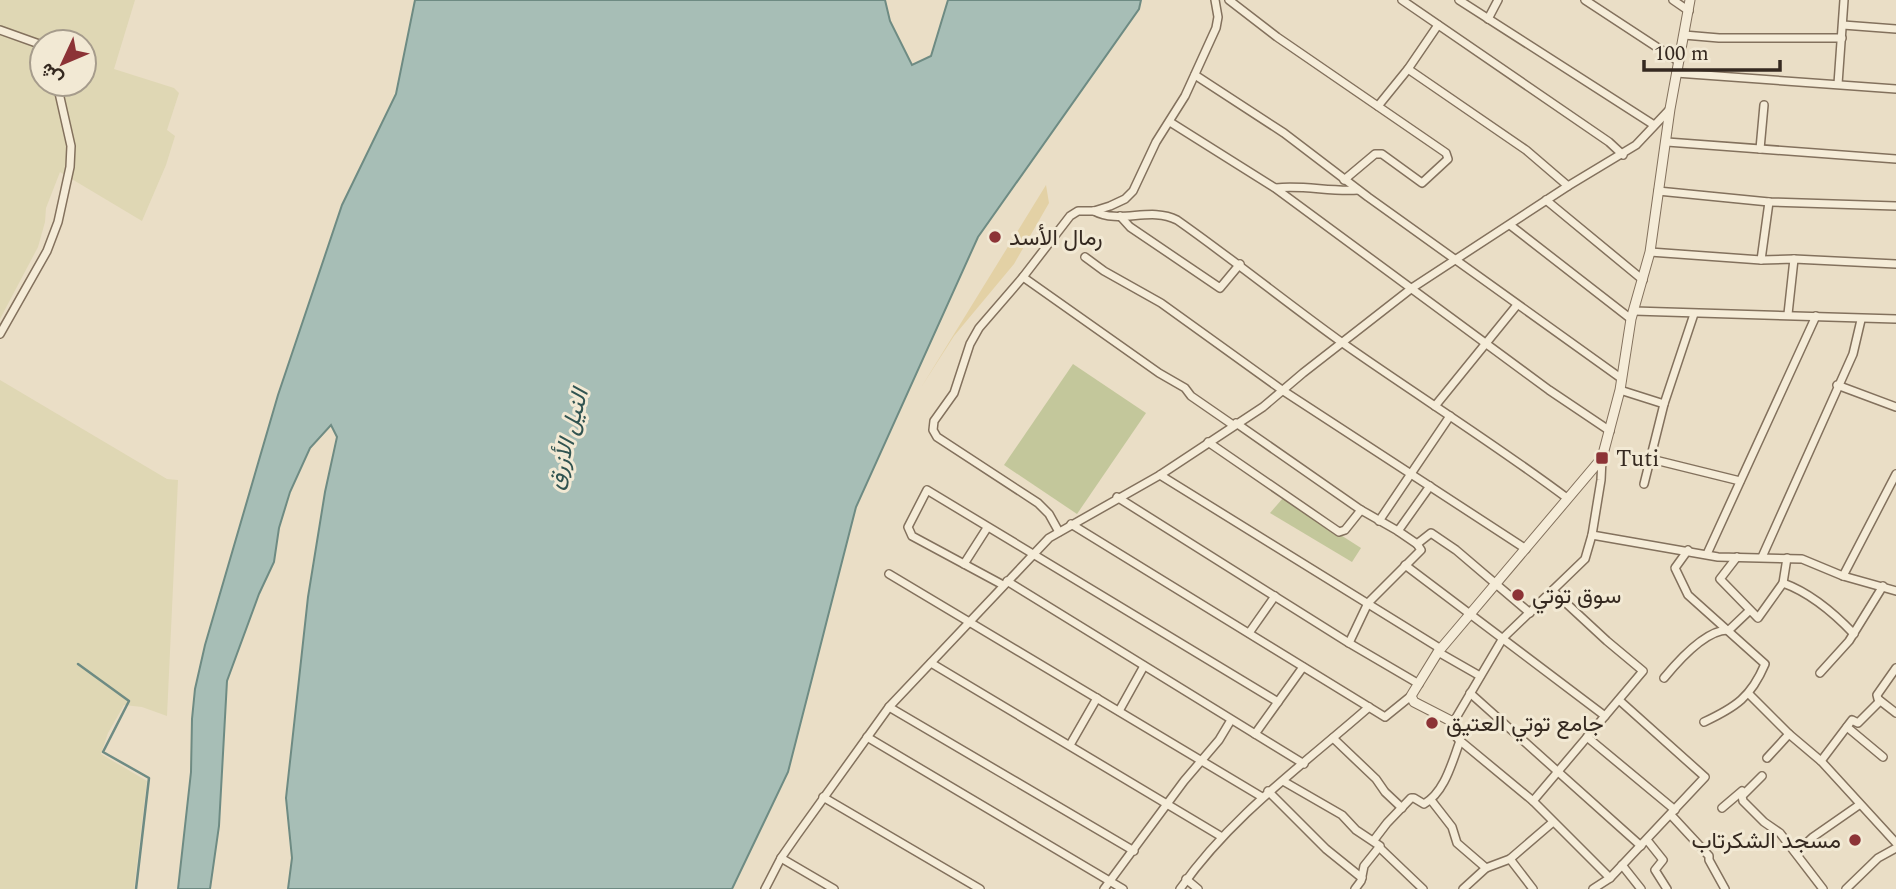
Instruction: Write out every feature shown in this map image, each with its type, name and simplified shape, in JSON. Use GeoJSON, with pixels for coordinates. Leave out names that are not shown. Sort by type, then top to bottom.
{"type":"FeatureCollection","features":[{"type":"Feature","properties":{"kind":"street"},"geometry":{"type":"LineString","coordinates":[[1059,532],[1049,514],[1038,503],[937,437],[933,430],[934,421],[959,382],[970,344],[979,328],[1070,216],[1078,211],[1094,211],[1125,199],[1133,191],[1156,142],[1195,75],[1216,28],[1218,18],[1214,0]]}},
{"type":"Feature","properties":{"kind":"street"},"geometry":{"type":"LineString","coordinates":[[1228,0],[1277,37],[1446,153],[1448,159],[1422,183],[1382,154],[1375,154],[1344,180]]}},
{"type":"Feature","properties":{"kind":"street"},"geometry":{"type":"LineString","coordinates":[[1402,0],[1609,142],[1623,155]]}},
{"type":"Feature","properties":{"kind":"street"},"geometry":{"type":"LineString","coordinates":[[1459,0],[1654,125]]}},
{"type":"Feature","properties":{"kind":"street"},"geometry":{"type":"LineString","coordinates":[[1488,19],[1498,0]]}},
{"type":"Feature","properties":{"kind":"street"},"geometry":{"type":"LineString","coordinates":[[1586,0],[1678,61]]}},
{"type":"Feature","properties":{"kind":"street"},"geometry":{"type":"LineString","coordinates":[[1673,0],[1689,10]]}},
{"type":"Feature","properties":{"kind":"street"},"geometry":{"type":"LineString","coordinates":[[1610,878],[1533,801],[1460,741],[1450,728],[1503,638],[1585,559],[1592,535],[1602,458],[1620,390],[1632,315],[1650,252],[1670,108],[1690,0]]}},
{"type":"Feature","properties":{"kind":"street"},"geometry":{"type":"LineString","coordinates":[[1838,84],[1844,0]]}},
{"type":"Feature","properties":{"kind":"street"},"geometry":{"type":"LineString","coordinates":[[1378,106],[1438,25]]}},
{"type":"Feature","properties":{"kind":"street"},"geometry":{"type":"LineString","coordinates":[[1843,25],[1896,29]]}},
{"type":"Feature","properties":{"kind":"street"},"geometry":{"type":"LineString","coordinates":[[0,30],[28,40]]}},
{"type":"Feature","properties":{"kind":"street"},"geometry":{"type":"LineString","coordinates":[[1684,35],[1719,38],[1842,37]]}},
{"type":"Feature","properties":{"kind":"street"},"geometry":{"type":"LineString","coordinates":[[1408,69],[1526,150],[1568,186]]}},
{"type":"Feature","properties":{"kind":"street"},"geometry":{"type":"LineString","coordinates":[[1676,73],[1896,89]]}},
{"type":"Feature","properties":{"kind":"street"},"geometry":{"type":"LineString","coordinates":[[1195,75],[1284,134],[1622,379]]}},
{"type":"Feature","properties":{"kind":"street"},"geometry":{"type":"LineString","coordinates":[[0,334],[47,251],[58,222],[70,167],[71,146],[60,98]]}},
{"type":"Feature","properties":{"kind":"street"},"geometry":{"type":"LineString","coordinates":[[1760,149],[1764,105]]}},
{"type":"Feature","properties":{"kind":"street"},"geometry":{"type":"LineString","coordinates":[[765,889],[782,858],[823,797],[889,707],[1005,583],[1059,532],[1160,475],[1234,424],[1264,407],[1412,288],[1568,186],[1623,155],[1636,145],[1670,108]]}},
{"type":"Feature","properties":{"kind":"street"},"geometry":{"type":"LineString","coordinates":[[1170,122],[1275,188],[1570,405],[1610,431]]}},
{"type":"Feature","properties":{"kind":"street"},"geometry":{"type":"LineString","coordinates":[[1667,142],[1896,159]]}},
{"type":"Feature","properties":{"kind":"street"},"geometry":{"type":"LineString","coordinates":[[1275,188],[1296,186],[1339,191],[1359,190]]}},
{"type":"Feature","properties":{"kind":"street"},"geometry":{"type":"LineString","coordinates":[[1658,191],[1769,202],[1896,206]]}},
{"type":"Feature","properties":{"kind":"street"},"geometry":{"type":"LineString","coordinates":[[1546,200],[1643,280]]}},
{"type":"Feature","properties":{"kind":"street"},"geometry":{"type":"LineString","coordinates":[[1761,260],[1769,202]]}},
{"type":"Feature","properties":{"kind":"street"},"geometry":{"type":"LineString","coordinates":[[1094,211],[1105,216],[1141,213],[1167,215],[1240,264],[1342,342],[1511,456],[1567,498]]}},
{"type":"Feature","properties":{"kind":"street"},"geometry":{"type":"LineString","coordinates":[[1120,216],[1130,227],[1220,288],[1240,264]]}},
{"type":"Feature","properties":{"kind":"street"},"geometry":{"type":"LineString","coordinates":[[1510,225],[1632,315],[1787,314],[1861,320],[1896,319]]}},
{"type":"Feature","properties":{"kind":"street"},"geometry":{"type":"LineString","coordinates":[[1650,252],[1761,260],[1896,264]]}},
{"type":"Feature","properties":{"kind":"street"},"geometry":{"type":"LineString","coordinates":[[1085,257],[1104,271],[1161,303],[1283,390],[1526,549]]}},
{"type":"Feature","properties":{"kind":"street"},"geometry":{"type":"LineString","coordinates":[[1787,314],[1794,259]]}},
{"type":"Feature","properties":{"kind":"street"},"geometry":{"type":"LineString","coordinates":[[1023,277],[1159,373],[1185,388],[1191,396],[1360,510],[1418,544],[1421,550],[1368,603],[1349,643]]}},
{"type":"Feature","properties":{"kind":"street"},"geometry":{"type":"LineString","coordinates":[[1435,406],[1517,305]]}},
{"type":"Feature","properties":{"kind":"street"},"geometry":{"type":"LineString","coordinates":[[1644,484],[1664,404],[1694,314]]}},
{"type":"Feature","properties":{"kind":"street"},"geometry":{"type":"LineString","coordinates":[[1707,554],[1816,316]]}},
{"type":"Feature","properties":{"kind":"street"},"geometry":{"type":"LineString","coordinates":[[1762,557],[1853,354],[1861,320]]}},
{"type":"Feature","properties":{"kind":"street"},"geometry":{"type":"LineString","coordinates":[[1837,385],[1896,407]]}},
{"type":"Feature","properties":{"kind":"street"},"geometry":{"type":"LineString","coordinates":[[1620,390],[1664,404]]}},
{"type":"Feature","properties":{"kind":"street"},"geometry":{"type":"LineString","coordinates":[[1379,521],[1450,416]]}},
{"type":"Feature","properties":{"kind":"street"},"geometry":{"type":"LineString","coordinates":[[1208,442],[1339,531],[1345,530],[1360,510]]}},
{"type":"Feature","properties":{"kind":"street"},"geometry":{"type":"LineString","coordinates":[[1071,524],[1385,717],[1411,696],[1439,650],[1602,458]]}},
{"type":"Feature","properties":{"kind":"street"},"geometry":{"type":"LineString","coordinates":[[1651,459],[1740,481]]}},
{"type":"Feature","properties":{"kind":"street"},"geometry":{"type":"LineString","coordinates":[[1843,576],[1896,474]]}},
{"type":"Feature","properties":{"kind":"street"},"geometry":{"type":"LineString","coordinates":[[1160,475],[1368,603],[1480,676]]}},
{"type":"Feature","properties":{"kind":"street"},"geometry":{"type":"LineString","coordinates":[[1398,530],[1430,486]]}},
{"type":"Feature","properties":{"kind":"street"},"geometry":{"type":"LineString","coordinates":[[1278,702],[927,490],[908,527],[912,536],[1005,583],[1304,764]]}},
{"type":"Feature","properties":{"kind":"street"},"geometry":{"type":"LineString","coordinates":[[1117,497],[1419,684]]}},
{"type":"Feature","properties":{"kind":"street"},"geometry":{"type":"LineString","coordinates":[[964,564],[987,528]]}},
{"type":"Feature","properties":{"kind":"street"},"geometry":{"type":"LineString","coordinates":[[1418,544],[1431,533],[1530,613]]}},
{"type":"Feature","properties":{"kind":"street"},"geometry":{"type":"LineString","coordinates":[[1592,535],[1707,554],[1802,559],[1843,576],[1894,590],[1896,582]]}},
{"type":"Feature","properties":{"kind":"street"},"geometry":{"type":"LineString","coordinates":[[1688,550],[1675,568],[1691,598],[1765,664],[1749,694],[1729,710],[1704,722]]}},
{"type":"Feature","properties":{"kind":"street"},"geometry":{"type":"LineString","coordinates":[[1737,557],[1720,579],[1749,611],[1759,618],[1783,583],[1787,558]]}},
{"type":"Feature","properties":{"kind":"street"},"geometry":{"type":"LineString","coordinates":[[1405,565],[1605,716]]}},
{"type":"Feature","properties":{"kind":"street"},"geometry":{"type":"LineString","coordinates":[[889,574],[1265,794],[1362,878]]}},
{"type":"Feature","properties":{"kind":"street"},"geometry":{"type":"LineString","coordinates":[[1783,583],[1824,605],[1854,634]]}},
{"type":"Feature","properties":{"kind":"street"},"geometry":{"type":"LineString","coordinates":[[1820,673],[1854,634],[1883,586]]}},
{"type":"Feature","properties":{"kind":"street"},"geometry":{"type":"LineString","coordinates":[[1533,801],[1643,670],[1553,591]]}},
{"type":"Feature","properties":{"kind":"street"},"geometry":{"type":"LineString","coordinates":[[1249,633],[1275,596]]}},
{"type":"Feature","properties":{"kind":"street"},"geometry":{"type":"LineString","coordinates":[[1664,678],[1694,646],[1720,629],[1729,630],[1749,611]]}},
{"type":"Feature","properties":{"kind":"street"},"geometry":{"type":"LineString","coordinates":[[931,663],[1223,837]]}},
{"type":"Feature","properties":{"kind":"street"},"geometry":{"type":"LineString","coordinates":[[1119,710],[1144,666]]}},
{"type":"Feature","properties":{"kind":"street"},"geometry":{"type":"LineString","coordinates":[[1255,734],[1303,667]]}},
{"type":"Feature","properties":{"kind":"street"},"geometry":{"type":"LineString","coordinates":[[1896,668],[1877,695],[1880,701],[1896,713]]}},
{"type":"Feature","properties":{"kind":"street"},"geometry":{"type":"LineString","coordinates":[[1470,693],[1558,773],[1663,860],[1655,870],[1667,889]]}},
{"type":"Feature","properties":{"kind":"street"},"geometry":{"type":"LineString","coordinates":[[1749,694],[1821,761],[1896,846],[1878,858],[1846,889]]}},
{"type":"Feature","properties":{"kind":"street"},"geometry":{"type":"LineString","coordinates":[[1411,696],[1416,703],[1452,722]]}},
{"type":"Feature","properties":{"kind":"street"},"geometry":{"type":"LineString","coordinates":[[1070,746],[1097,698]]}},
{"type":"Feature","properties":{"kind":"street"},"geometry":{"type":"LineString","coordinates":[[1593,889],[1610,878],[1704,777],[1619,700]]}},
{"type":"Feature","properties":{"kind":"street"},"geometry":{"type":"LineString","coordinates":[[1821,761],[1853,720],[1858,723],[1880,701]]}},
{"type":"Feature","properties":{"kind":"street"},"geometry":{"type":"LineString","coordinates":[[889,707],[1134,851]]}},
{"type":"Feature","properties":{"kind":"street"},"geometry":{"type":"LineString","coordinates":[[1180,889],[1223,837],[1265,794],[1369,707]]}},
{"type":"Feature","properties":{"kind":"street"},"geometry":{"type":"LineString","coordinates":[[1104,889],[1231,720]]}},
{"type":"Feature","properties":{"kind":"street"},"geometry":{"type":"LineString","coordinates":[[1847,727],[1883,757]]}},
{"type":"Feature","properties":{"kind":"street"},"geometry":{"type":"LineString","coordinates":[[1767,758],[1789,734]]}},
{"type":"Feature","properties":{"kind":"street"},"geometry":{"type":"LineString","coordinates":[[867,737],[1123,889]]}},
{"type":"Feature","properties":{"kind":"street"},"geometry":{"type":"LineString","coordinates":[[1587,737],[1673,813],[1709,856],[1725,889]]}},
{"type":"Feature","properties":{"kind":"street"},"geometry":{"type":"LineString","coordinates":[[1333,738],[1402,808]]}},
{"type":"Feature","properties":{"kind":"street"},"geometry":{"type":"LineString","coordinates":[[1374,840],[1411,798],[1414,797],[1424,804],[1431,800],[1450,772],[1460,741]]}},
{"type":"Feature","properties":{"kind":"street"},"geometry":{"type":"LineString","coordinates":[[1762,776],[1741,798],[1764,822],[1780,833],[1824,889]]}},
{"type":"Feature","properties":{"kind":"street"},"geometry":{"type":"LineString","coordinates":[[1283,781],[1342,815],[1356,830],[1374,840],[1423,889]]}},
{"type":"Feature","properties":{"kind":"street"},"geometry":{"type":"LineString","coordinates":[[1722,808],[1742,791],[1744,793]]}},
{"type":"Feature","properties":{"kind":"street"},"geometry":{"type":"LineString","coordinates":[[823,797],[980,889]]}},
{"type":"Feature","properties":{"kind":"street"},"geometry":{"type":"LineString","coordinates":[[1431,800],[1452,827],[1457,843],[1486,868]]}},
{"type":"Feature","properties":{"kind":"street"},"geometry":{"type":"LineString","coordinates":[[1796,853],[1813,837],[1859,805]]}},
{"type":"Feature","properties":{"kind":"street"},"geometry":{"type":"LineString","coordinates":[[1467,888],[1486,868],[1510,859],[1553,822]]}},
{"type":"Feature","properties":{"kind":"street"},"geometry":{"type":"LineString","coordinates":[[1355,889],[1362,878],[1364,866],[1380,848]]}},
{"type":"Feature","properties":{"kind":"street"},"geometry":{"type":"LineString","coordinates":[[782,858],[834,889]]}},
{"type":"Feature","properties":{"kind":"street"},"geometry":{"type":"LineString","coordinates":[[1510,859],[1533,889]]}},
{"type":"Feature","properties":{"kind":"street"},"geometry":{"type":"LineString","coordinates":[[1622,865],[1641,889]]}},
{"type":"Feature","properties":{"kind":"street"},"geometry":{"type":"LineString","coordinates":[[1186,879],[1198,889]]}},
{"type":"Feature","properties":{"kind":"shaded area"},"geometry":{"type":"Polygon","coordinates":[[[0,0],[135,0],[114,69],[174,88],[179,93],[167,130],[175,136],[166,165],[142,221],[60,172],[46,208],[38,247],[0,319],[0,0]]]}},
{"type":"Feature","properties":{"kind":"shaded area"},"geometry":{"type":"Polygon","coordinates":[[[0,380],[167,479],[178,480],[167,716],[142,707],[124,705],[108,733],[101,754],[147,781],[134,889],[0,889],[0,380]]]}},
{"type":"Feature","properties":{"kind":"green space"},"geometry":{"type":"Polygon","coordinates":[[[1073,364],[1146,413],[1077,514],[1004,465],[1073,364]]]}},
{"type":"Feature","properties":{"kind":"green space"},"geometry":{"type":"Polygon","coordinates":[[[1283,498],[1361,548],[1352,562],[1270,513],[1283,498]]]}},
{"type":"Feature","properties":{"kind":"sand"},"geometry":{"type":"Polygon","coordinates":[[[1046,185],[1049,203],[1014,264],[954,336],[922,386],[1046,185]]]}},
{"type":"Feature","properties":{"kind":"water","name":"النيل الأزرق"},"geometry":{"type":"Polygon","coordinates":[[[415,0],[885,0],[890,21],[912,65],[931,56],[948,0],[1141,0],[1139,9],[978,237],[856,507],[788,772],[732,889],[288,889],[292,858],[286,798],[308,597],[337,437],[331,425],[310,448],[290,492],[279,528],[274,562],[259,594],[227,681],[219,826],[210,889],[178,889],[191,772],[195,689],[205,645],[278,395],[342,205],[396,94],[415,0]]]}},
{"type":"Feature","properties":{"kind":"waterway"},"geometry":{"type":"LineString","coordinates":[[78,664],[129,701],[103,752],[149,778],[136,889]]}},
{"type":"Feature","properties":{"kind":"place","name":"رمال الأسد"},"geometry":{"type":"Point","coordinates":[995,237]}},
{"type":"Feature","properties":{"kind":"place","name":"Tuti"},"geometry":{"type":"Point","coordinates":[1602,458]}},
{"type":"Feature","properties":{"kind":"place","name":"سوق توتي"},"geometry":{"type":"Point","coordinates":[1518,595]}},
{"type":"Feature","properties":{"kind":"place","name":"جامع توتي العتيق"},"geometry":{"type":"Point","coordinates":[1432,723]}},
{"type":"Feature","properties":{"kind":"place","name":"مسجد الشكرتاب"},"geometry":{"type":"Point","coordinates":[1855,840]}}]}
